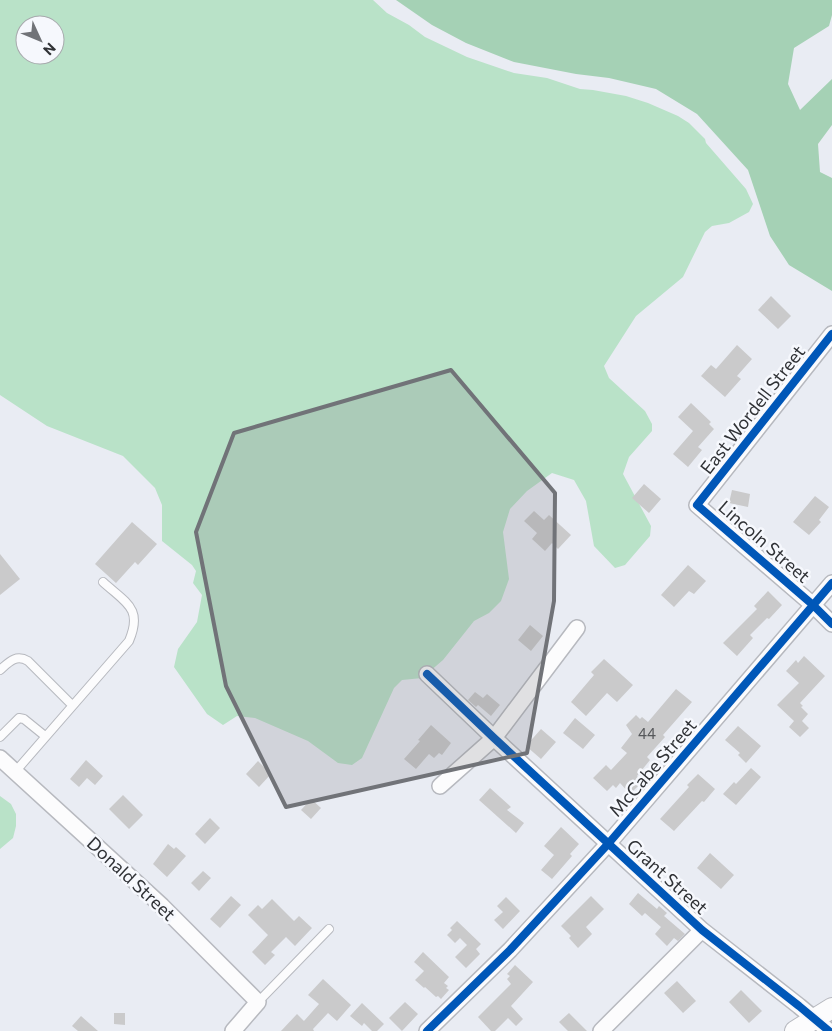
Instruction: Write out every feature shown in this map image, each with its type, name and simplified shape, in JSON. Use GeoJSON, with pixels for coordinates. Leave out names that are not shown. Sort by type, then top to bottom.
{"type":"FeatureCollection","features":[{"type":"Feature","properties":{"kind":"street","name":"East Wordell Street"},"geometry":{"type":"LineString","coordinates":[[697,505],[832,334]]}},
{"type":"Feature","properties":{"kind":"street","name":"Lincoln Street"},"geometry":{"type":"LineString","coordinates":[[697,505],[813,605],[832,624]]}},
{"type":"Feature","properties":{"kind":"street","name":"McCabe Street"},"geometry":{"type":"LineString","coordinates":[[427,1031],[510,950],[608,844],[832,583]]}},
{"type":"Feature","properties":{"kind":"street"},"geometry":{"type":"LineString","coordinates":[[440,786],[494,738],[577,628]]}},
{"type":"Feature","properties":{"kind":"street","name":"Grant Street"},"geometry":{"type":"LineString","coordinates":[[427,674],[702,930],[822,1025]]}},
{"type":"Feature","properties":{"kind":"street","name":"Donald Street"},"geometry":{"type":"LineString","coordinates":[[0,758],[162,906],[258,1002]]}},
{"type":"Feature","properties":{"kind":"street"},"geometry":{"type":"LineString","coordinates":[[601,1031],[702,930]]}},
{"type":"Feature","properties":{"kind":"street"},"geometry":{"type":"LineString","coordinates":[[233,1031],[258,1002]]}},
{"type":"Feature","properties":{"kind":"street"},"geometry":{"type":"LineString","coordinates":[[795,1031],[822,1025],[832,1008]]}},
{"type":"Feature","properties":{"kind":"lane"},"geometry":{"type":"LineString","coordinates":[[15,772],[129,642],[135,621],[134,611],[103,582]]}},
{"type":"Feature","properties":{"kind":"lane"},"geometry":{"type":"LineString","coordinates":[[0,670],[13,658],[22,658],[28,661],[72,705]]}},
{"type":"Feature","properties":{"kind":"lane"},"geometry":{"type":"LineString","coordinates":[[0,737],[19,718],[24,719],[45,736]]}},
{"type":"Feature","properties":{"kind":"lane"},"geometry":{"type":"LineString","coordinates":[[258,1002],[329,929]]}},
{"type":"Feature","properties":{"kind":"highlighted area"},"geometry":{"type":"Polygon","coordinates":[[[451,370],[555,493],[554,601],[527,753],[286,807],[226,686],[196,532],[234,433],[451,370]]]}},
{"type":"Feature","properties":{"kind":"green space"},"geometry":{"type":"Polygon","coordinates":[[[0,0],[373,0],[387,13],[409,25],[425,37],[467,57],[514,73],[547,78],[580,89],[626,96],[678,116],[689,123],[705,139],[706,143],[746,189],[753,204],[749,212],[729,223],[712,226],[705,232],[683,277],[636,316],[604,366],[609,378],[645,411],[652,424],[652,431],[629,457],[623,474],[651,526],[650,536],[625,565],[615,568],[594,546],[586,501],[574,480],[552,473],[527,491],[510,509],[503,532],[509,579],[501,601],[489,613],[474,621],[443,660],[422,678],[402,680],[394,688],[362,758],[352,765],[338,763],[308,741],[255,718],[237,716],[223,725],[207,714],[174,667],[178,649],[197,622],[202,595],[193,583],[196,571],[192,565],[162,541],[162,505],[155,488],[123,456],[47,426],[0,395],[0,0]]]}},
{"type":"Feature","properties":{"kind":"green space"},"geometry":{"type":"Polygon","coordinates":[[[396,0],[832,0],[832,15],[829,26],[794,48],[788,84],[800,110],[832,79],[832,125],[818,144],[820,172],[832,178],[832,291],[789,265],[770,236],[748,170],[697,114],[656,89],[609,78],[576,74],[514,62],[466,43],[432,25],[396,0]]]}},
{"type":"Feature","properties":{"kind":"green space"},"geometry":{"type":"Polygon","coordinates":[[[0,796],[11,804],[16,814],[16,826],[13,838],[0,849],[0,796]]]}},
{"type":"Feature","properties":{"kind":"building"},"geometry":{"type":"Polygon","coordinates":[[[771,296],[791,316],[778,329],[758,310],[771,296]]]}},
{"type":"Feature","properties":{"kind":"building"},"geometry":{"type":"Polygon","coordinates":[[[737,345],[752,359],[737,376],[741,379],[725,397],[701,376],[711,365],[716,369],[737,345]]]}},
{"type":"Feature","properties":{"kind":"building"},"geometry":{"type":"Polygon","coordinates":[[[691,403],[711,422],[709,424],[714,429],[698,447],[702,450],[688,467],[673,454],[693,431],[678,417],[691,403]]]}},
{"type":"Feature","properties":{"kind":"building"},"geometry":{"type":"Polygon","coordinates":[[[644,484],[661,499],[649,513],[632,498],[644,484]]]}},
{"type":"Feature","properties":{"kind":"building"},"geometry":{"type":"Polygon","coordinates":[[[732,490],[750,494],[748,507],[729,503],[732,490]]]}},
{"type":"Feature","properties":{"kind":"building"},"geometry":{"type":"Polygon","coordinates":[[[815,496],[829,507],[819,520],[821,522],[809,535],[793,522],[815,496]]]}},
{"type":"Feature","properties":{"kind":"building"},"geometry":{"type":"Polygon","coordinates":[[[534,511],[544,520],[549,515],[571,535],[558,549],[552,543],[545,551],[532,539],[537,533],[524,521],[534,511]]]}},
{"type":"Feature","properties":{"kind":"building"},"geometry":{"type":"Polygon","coordinates":[[[132,522],[157,544],[138,565],[135,562],[116,583],[95,564],[132,522]]]}},
{"type":"Feature","properties":{"kind":"building"},"geometry":{"type":"Polygon","coordinates":[[[0,554],[20,579],[0,595],[0,554]]]}},
{"type":"Feature","properties":{"kind":"building"},"geometry":{"type":"Polygon","coordinates":[[[688,565],[706,581],[694,594],[689,591],[674,607],[661,595],[688,565]]]}},
{"type":"Feature","properties":{"kind":"building"},"geometry":{"type":"Polygon","coordinates":[[[768,591],[782,605],[750,635],[753,638],[737,656],[723,643],[757,609],[754,606],[768,591]]]}},
{"type":"Feature","properties":{"kind":"building"},"geometry":{"type":"Polygon","coordinates":[[[530,625],[543,636],[531,651],[518,640],[530,625]]]}},
{"type":"Feature","properties":{"kind":"building"},"geometry":{"type":"Polygon","coordinates":[[[804,656],[825,676],[800,703],[803,706],[801,707],[808,714],[802,721],[809,728],[800,737],[789,727],[794,721],[777,705],[799,683],[786,671],[796,660],[798,663],[804,656]]]}},
{"type":"Feature","properties":{"kind":"building"},"geometry":{"type":"Polygon","coordinates":[[[604,659],[633,685],[617,702],[607,693],[586,716],[571,702],[594,675],[591,672],[604,659]]]}},
{"type":"Feature","properties":{"kind":"building"},"geometry":{"type":"Polygon","coordinates":[[[676,689],[692,702],[663,735],[665,737],[647,757],[650,760],[637,776],[642,782],[630,794],[620,783],[616,788],[613,785],[607,791],[593,778],[606,765],[611,770],[627,753],[621,748],[632,734],[626,725],[636,715],[648,722],[676,689]]]}},
{"type":"Feature","properties":{"kind":"building"},"geometry":{"type":"Polygon","coordinates":[[[475,692],[483,698],[487,694],[500,705],[491,716],[478,705],[476,707],[468,700],[475,692]]]}},
{"type":"Feature","properties":{"kind":"building"},"geometry":{"type":"Polygon","coordinates":[[[575,718],[595,735],[583,749],[563,733],[575,718]]]}},
{"type":"Feature","properties":{"kind":"building"},"geometry":{"type":"Polygon","coordinates":[[[431,725],[451,743],[442,755],[439,753],[434,758],[429,754],[416,769],[404,759],[431,725]]]}},
{"type":"Feature","properties":{"kind":"building"},"geometry":{"type":"Polygon","coordinates":[[[738,726],[761,746],[746,763],[738,755],[740,753],[725,740],[738,726]]]}},
{"type":"Feature","properties":{"kind":"building"},"geometry":{"type":"Polygon","coordinates":[[[541,729],[556,742],[541,759],[526,746],[541,729]]]}},
{"type":"Feature","properties":{"kind":"building"},"geometry":{"type":"Polygon","coordinates":[[[86,760],[103,776],[95,785],[87,778],[79,787],[70,779],[86,760]]]}},
{"type":"Feature","properties":{"kind":"building"},"geometry":{"type":"Polygon","coordinates":[[[258,761],[271,774],[259,787],[246,774],[258,761]]]}},
{"type":"Feature","properties":{"kind":"building"},"geometry":{"type":"Polygon","coordinates":[[[751,768],[761,777],[736,805],[723,794],[734,782],[736,784],[751,768]]]}},
{"type":"Feature","properties":{"kind":"building"},"geometry":{"type":"Polygon","coordinates":[[[698,774],[715,789],[674,831],[660,819],[689,787],[687,785],[698,774]]]}},
{"type":"Feature","properties":{"kind":"building"},"geometry":{"type":"Polygon","coordinates":[[[490,788],[511,807],[507,810],[524,823],[516,833],[479,800],[490,788]]]}},
{"type":"Feature","properties":{"kind":"building"},"geometry":{"type":"Polygon","coordinates":[[[123,795],[143,815],[129,829],[109,809],[123,795]]]}},
{"type":"Feature","properties":{"kind":"building"},"geometry":{"type":"Polygon","coordinates":[[[311,799],[321,808],[311,819],[301,810],[311,799]]]}},
{"type":"Feature","properties":{"kind":"building"},"geometry":{"type":"Polygon","coordinates":[[[210,818],[220,828],[205,844],[195,834],[210,818]]]}},
{"type":"Feature","properties":{"kind":"building"},"geometry":{"type":"Polygon","coordinates":[[[561,827],[579,844],[570,854],[572,856],[552,879],[541,870],[554,855],[544,846],[561,827]]]}},
{"type":"Feature","properties":{"kind":"building"},"geometry":{"type":"Polygon","coordinates":[[[168,844],[174,849],[176,847],[186,856],[167,877],[153,864],[168,844]]]}},
{"type":"Feature","properties":{"kind":"building"},"geometry":{"type":"Polygon","coordinates":[[[710,853],[734,875],[721,889],[697,868],[710,853]]]}},
{"type":"Feature","properties":{"kind":"building"},"geometry":{"type":"Polygon","coordinates":[[[203,871],[211,878],[199,891],[191,883],[203,871]]]}},
{"type":"Feature","properties":{"kind":"building"},"geometry":{"type":"Polygon","coordinates":[[[638,893],[657,909],[659,906],[667,913],[664,916],[685,934],[678,941],[674,938],[667,946],[655,934],[661,927],[645,913],[642,916],[629,904],[638,893]]]}},
{"type":"Feature","properties":{"kind":"building"},"geometry":{"type":"Polygon","coordinates":[[[231,896],[241,905],[220,928],[210,919],[231,896]]]}},
{"type":"Feature","properties":{"kind":"building"},"geometry":{"type":"Polygon","coordinates":[[[591,896],[604,909],[586,927],[592,934],[578,948],[569,938],[571,936],[561,926],[591,896]]]}},
{"type":"Feature","properties":{"kind":"building"},"geometry":{"type":"Polygon","coordinates":[[[506,897],[520,911],[503,929],[494,920],[503,912],[497,906],[506,897]]]}},
{"type":"Feature","properties":{"kind":"building"},"geometry":{"type":"Polygon","coordinates":[[[272,899],[294,921],[299,916],[312,928],[295,946],[286,937],[271,952],[275,955],[265,965],[252,952],[268,935],[248,915],[258,905],[262,909],[272,899]]]}},
{"type":"Feature","properties":{"kind":"building"},"geometry":{"type":"Polygon","coordinates":[[[457,921],[481,944],[476,949],[480,954],[466,968],[455,957],[467,945],[460,938],[455,943],[447,935],[452,930],[450,928],[457,921]]]}},
{"type":"Feature","properties":{"kind":"building"},"geometry":{"type":"Polygon","coordinates":[[[423,952],[449,977],[444,983],[448,986],[446,988],[449,990],[441,999],[415,980],[424,971],[414,962],[423,952]]]}},
{"type":"Feature","properties":{"kind":"building"},"geometry":{"type":"Polygon","coordinates":[[[515,965],[533,982],[511,1006],[523,1019],[516,1026],[508,1018],[495,1031],[491,1031],[478,1017],[511,984],[507,979],[510,976],[507,974],[515,965]]]}},
{"type":"Feature","properties":{"kind":"building"},"geometry":{"type":"Polygon","coordinates":[[[323,979],[351,1005],[337,1021],[328,1013],[313,1029],[314,1031],[281,1031],[297,1014],[304,1021],[319,1004],[308,995],[323,979]]]}},
{"type":"Feature","properties":{"kind":"building"},"geometry":{"type":"Polygon","coordinates":[[[677,981],[696,1001],[683,1013],[664,993],[677,981]]]}},
{"type":"Feature","properties":{"kind":"building"},"geometry":{"type":"Polygon","coordinates":[[[741,990],[762,1011],[749,1023],[729,1002],[741,990]]]}},
{"type":"Feature","properties":{"kind":"building"},"geometry":{"type":"Polygon","coordinates":[[[405,1002],[418,1014],[402,1031],[389,1018],[405,1002]]]}},
{"type":"Feature","properties":{"kind":"building"},"geometry":{"type":"Polygon","coordinates":[[[362,1003],[384,1024],[377,1031],[372,1031],[364,1023],[362,1026],[350,1016],[362,1003]]]}},
{"type":"Feature","properties":{"kind":"building"},"geometry":{"type":"Polygon","coordinates":[[[114,1013],[125,1013],[125,1025],[114,1024],[114,1013]]]}},
{"type":"Feature","properties":{"kind":"building"},"geometry":{"type":"Polygon","coordinates":[[[569,1013],[587,1031],[568,1031],[559,1022],[569,1013]]]}},
{"type":"Feature","properties":{"kind":"building"},"geometry":{"type":"Polygon","coordinates":[[[81,1016],[98,1031],[78,1031],[72,1026],[81,1016]]]}},
{"type":"Feature","properties":{"kind":"cycle path"},"geometry":{"type":"LineString","coordinates":[[832,334],[697,505],[813,605],[832,624]]}},
{"type":"Feature","properties":{"kind":"cycle path"},"geometry":{"type":"LineString","coordinates":[[427,1031],[510,950],[608,844],[832,583]]}},
{"type":"Feature","properties":{"kind":"cycle path"},"geometry":{"type":"LineString","coordinates":[[427,674],[702,930],[829,1031]]}}]}
